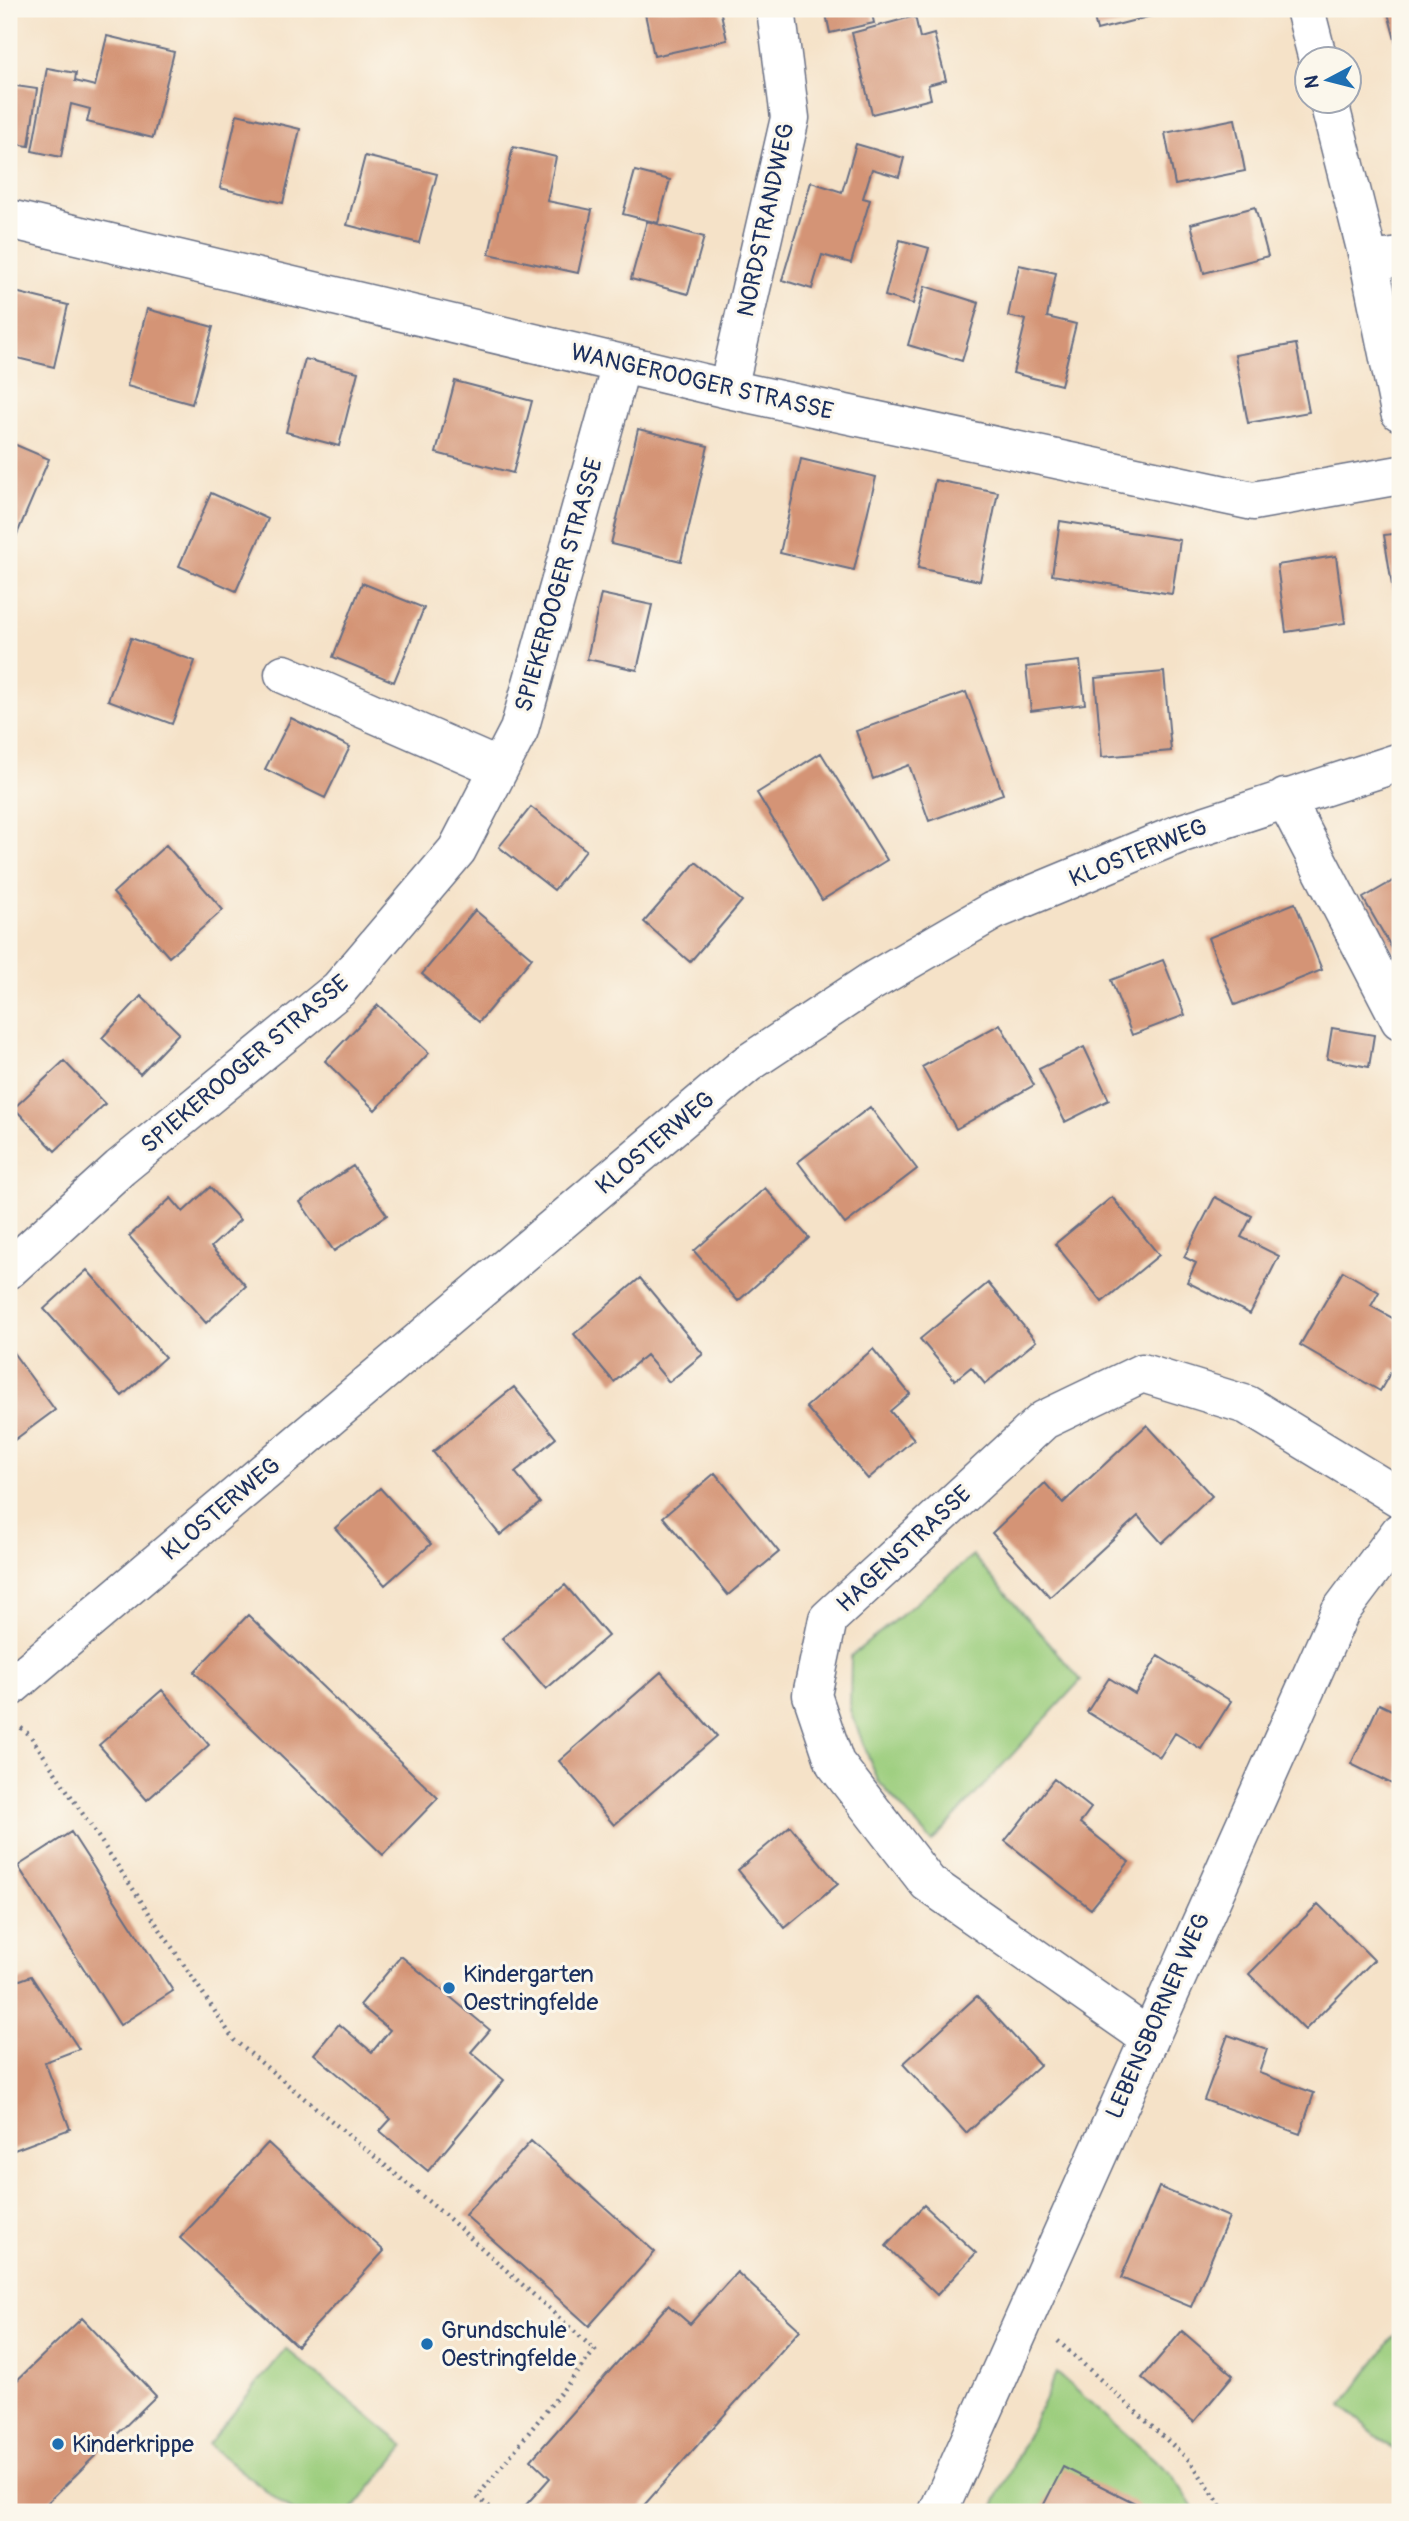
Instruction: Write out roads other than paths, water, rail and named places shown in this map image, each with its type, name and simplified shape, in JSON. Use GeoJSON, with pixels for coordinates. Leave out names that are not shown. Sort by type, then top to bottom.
{"type":"FeatureCollection","features":[{"type":"Feature","properties":{"kind":"street","name":"NORDSTRANDWEG"},"geometry":{"type":"LineString","coordinates":[[728,389],[790,118],[776,9]]}},
{"type":"Feature","properties":{"kind":"street"},"geometry":{"type":"LineString","coordinates":[[1305,9],[1314,46]]}},
{"type":"Feature","properties":{"kind":"street"},"geometry":{"type":"LineString","coordinates":[[1334,116],[1385,259],[1400,412]]}},
{"type":"Feature","properties":{"kind":"street","name":"WANGEROOGER STRASSE"},"geometry":{"type":"LineString","coordinates":[[9,219],[621,365],[1253,501],[1400,475]]}},
{"type":"Feature","properties":{"kind":"street","name":"SPIEKEROOGER STRASSE"},"geometry":{"type":"LineString","coordinates":[[9,1269],[120,1168],[339,989],[457,850],[519,730],[621,365]]}},
{"type":"Feature","properties":{"kind":"street"},"geometry":{"type":"LineString","coordinates":[[284,674],[499,768]]}},
{"type":"Feature","properties":{"kind":"street","name":"KLOSTERWEG"},"geometry":{"type":"LineString","coordinates":[[9,1688],[747,1064],[869,983],[993,911],[1179,834],[1400,762]]}},
{"type":"Feature","properties":{"kind":"street"},"geometry":{"type":"LineString","coordinates":[[1286,798],[1400,1020]]}},
{"type":"Feature","properties":{"kind":"street","name":"HAGENSTRASSE"},"geometry":{"type":"LineString","coordinates":[[1148,2038],[928,1883],[835,1763],[812,1695],[828,1619],[1044,1420],[1143,1373],[1247,1405],[1400,1498]]}},
{"type":"Feature","properties":{"kind":"street","name":"LEBENSBORNER WEG"},"geometry":{"type":"LineString","coordinates":[[938,2512],[1340,1612],[1400,1532]]}},
{"type":"Feature","properties":{"kind":"place","name":"Kindergarten Oestringfelde"},"geometry":{"type":"Point","coordinates":[449,1988]}},
{"type":"Feature","properties":{"kind":"place","name":"Grundschule Oestringfelde"},"geometry":{"type":"Point","coordinates":[427,2344]}},
{"type":"Feature","properties":{"kind":"place","name":"Kinderkrippe"},"geometry":{"type":"Point","coordinates":[58,2444]}}]}
